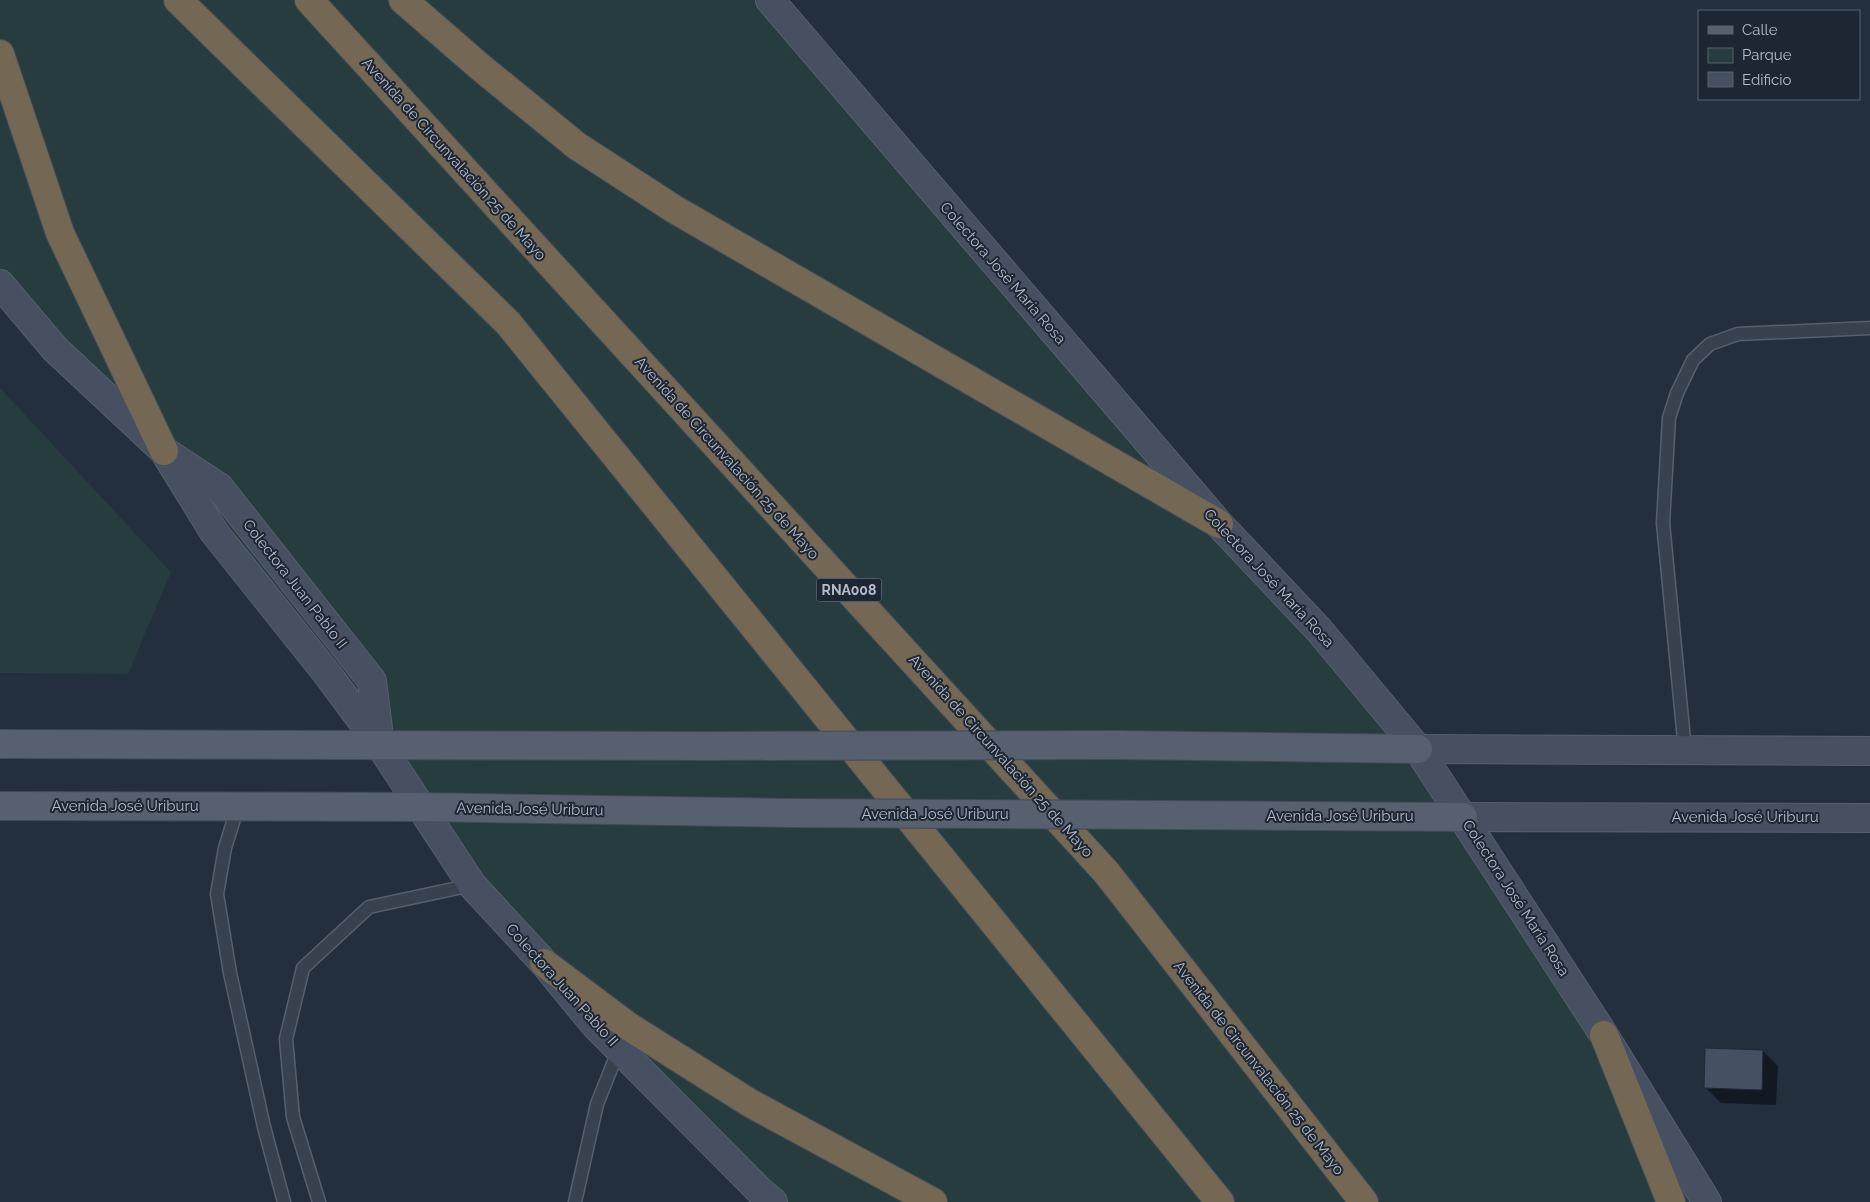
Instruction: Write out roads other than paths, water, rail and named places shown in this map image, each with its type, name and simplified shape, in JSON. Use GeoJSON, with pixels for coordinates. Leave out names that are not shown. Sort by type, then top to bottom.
{"type":"FeatureCollection","features":[{"type":"Feature","properties":{"kind":"highway"},"geometry":{"type":"LineString","coordinates":[[178,0],[508,323],[1220,1202]]}},
{"type":"Feature","properties":{"kind":"highway","name":"Avenida de Circunvalación 25 de Mayo"},"geometry":{"type":"LineString","coordinates":[[309,0],[1106,872],[1364,1202]]}},
{"type":"Feature","properties":{"kind":"highway"},"geometry":{"type":"LineString","coordinates":[[404,0],[479,66],[577,146],[674,209],[1219,524]]}},
{"type":"Feature","properties":{"kind":"highway"},"geometry":{"type":"LineString","coordinates":[[0,54],[60,233],[164,451]]}},
{"type":"Feature","properties":{"kind":"highway"},"geometry":{"type":"LineString","coordinates":[[544,963],[628,1026],[750,1103],[933,1202]]}},
{"type":"Feature","properties":{"kind":"highway"},"geometry":{"type":"LineString","coordinates":[[1604,1035],[1671,1202]]}},
{"type":"Feature","properties":{"kind":"main road","name":"Colectora José María Rosa"},"geometry":{"type":"LineString","coordinates":[[770,0],[1219,524],[1319,630],[1418,749],[1604,1035],[1707,1202]]}},
{"type":"Feature","properties":{"kind":"main road","name":"Colectora Juan Pablo II"},"geometry":{"type":"LineString","coordinates":[[0,284],[55,349],[164,451],[214,532],[328,675],[380,745],[472,885],[544,963],[596,1026],[773,1202]]}},
{"type":"Feature","properties":{"kind":"main road"},"geometry":{"type":"LineString","coordinates":[[0,744],[1119,745],[1418,749],[1870,750]]}},
{"type":"Feature","properties":{"kind":"main road","name":"Avenida José Uriburu"},"geometry":{"type":"LineString","coordinates":[[0,806],[420,807],[788,813],[1167,816],[1870,818]]}},
{"type":"Feature","properties":{"kind":"lane"},"geometry":{"type":"LineString","coordinates":[[1685,750],[1663,523],[1669,418],[1677,393],[1693,360],[1710,344],[1738,334],[1870,328]]}},
{"type":"Feature","properties":{"kind":"lane"},"geometry":{"type":"LineString","coordinates":[[238,806],[225,848],[217,894],[230,973],[264,1127],[284,1202]]}},
{"type":"Feature","properties":{"kind":"lane"},"geometry":{"type":"LineString","coordinates":[[319,1202],[293,1117],[286,1039],[303,968],[369,907],[472,885]]}},
{"type":"Feature","properties":{"kind":"lane"},"geometry":{"type":"LineString","coordinates":[[575,1202],[597,1104],[619,1049]]}}]}
